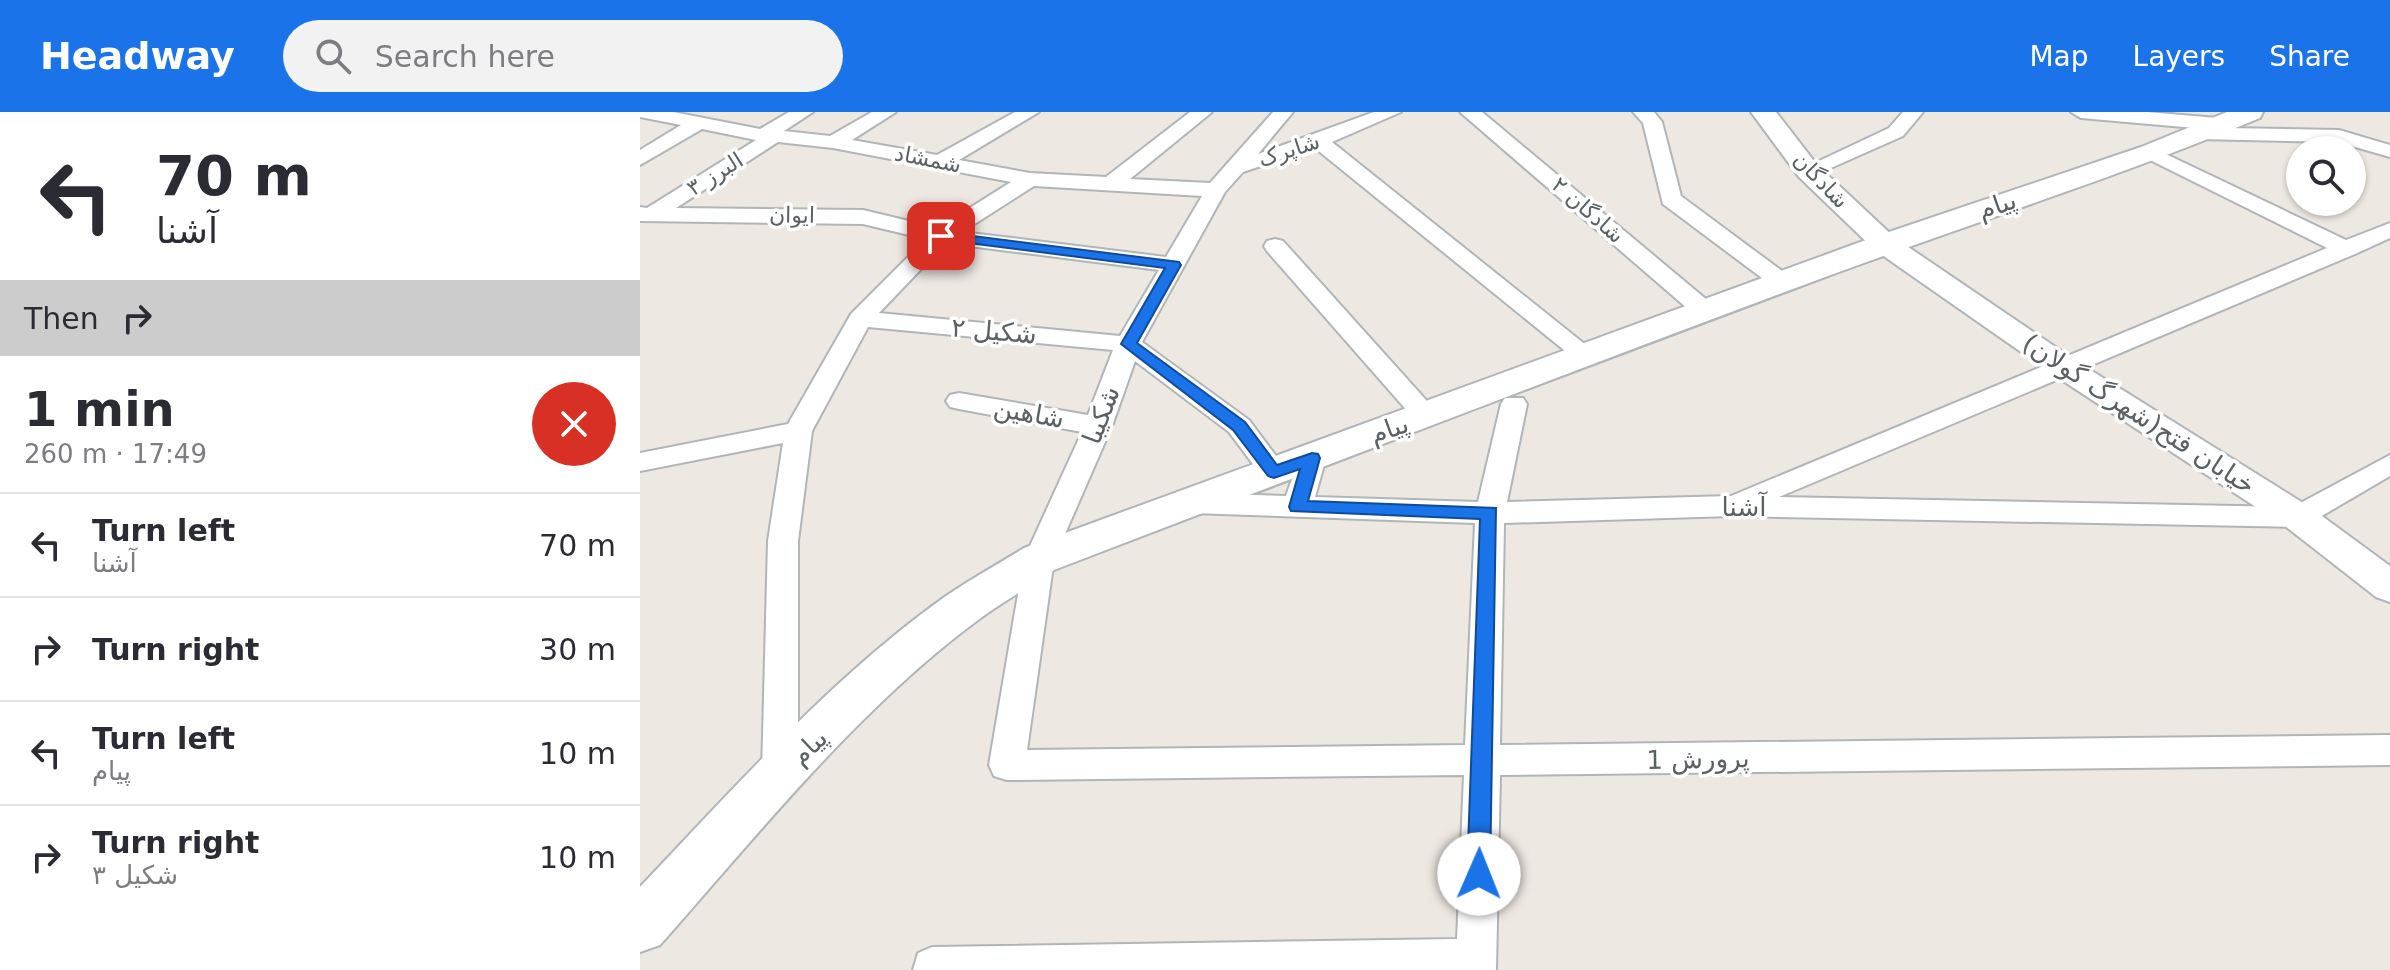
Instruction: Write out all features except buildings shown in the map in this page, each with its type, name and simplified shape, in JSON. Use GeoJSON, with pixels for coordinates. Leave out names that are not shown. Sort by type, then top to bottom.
{"type":"FeatureCollection","features":[{"type":"Feature","properties":{"kind":"main road","name":"پیام"},"geometry":{"type":"LineString","coordinates":[[640,926],[780,774],[894,663],[962,608],[1039,559],[1426,416],[1584,354],[1885,244],[2151,153],[2222,123]]}},
{"type":"Feature","properties":{"kind":"street","name":"شمشاد"},"geometry":{"type":"LineString","coordinates":[[642,112],[685,117],[769,136],[833,142],[1030,179],[1216,190]]}},
{"type":"Feature","properties":{"kind":"street","name":"البرز ۳"},"geometry":{"type":"LineString","coordinates":[[645,217],[803,112]]}},
{"type":"Feature","properties":{"kind":"street"},"geometry":{"type":"LineString","coordinates":[[833,142],[886,112]]}},
{"type":"Feature","properties":{"kind":"street"},"geometry":{"type":"LineString","coordinates":[[942,161],[1029,112]]}},
{"type":"Feature","properties":{"kind":"street"},"geometry":{"type":"LineString","coordinates":[[1108,186],[1202,112]]}},
{"type":"Feature","properties":{"kind":"street","name":"شکیبا"},"geometry":{"type":"LineString","coordinates":[[1007,765],[1039,559],[1098,426],[1128,344],[1216,190],[1283,112]]}},
{"type":"Feature","properties":{"kind":"street","name":"شاپرک"},"geometry":{"type":"LineString","coordinates":[[1232,169],[1318,141],[1391,112]]}},
{"type":"Feature","properties":{"kind":"street","name":"شادگان ۲"},"geometry":{"type":"LineString","coordinates":[[1470,112],[1704,310]]}},
{"type":"Feature","properties":{"kind":"street"},"geometry":{"type":"LineString","coordinates":[[1643,112],[1652,122],[1671,199],[1782,282]]}},
{"type":"Feature","properties":{"kind":"street","name":"شادگان"},"geometry":{"type":"LineString","coordinates":[[1763,112],[1808,171],[1885,244]]}},
{"type":"Feature","properties":{"kind":"street"},"geometry":{"type":"LineString","coordinates":[[1808,171],[1896,132],[1913,112]]}},
{"type":"Feature","properties":{"kind":"street"},"geometry":{"type":"LineString","coordinates":[[2091,112],[2339,136],[2390,151]]}},
{"type":"Feature","properties":{"kind":"street"},"geometry":{"type":"LineString","coordinates":[[640,159],[685,117]]}},
{"type":"Feature","properties":{"kind":"street"},"geometry":{"type":"LineString","coordinates":[[1318,141],[1584,354]]}},
{"type":"Feature","properties":{"kind":"street"},"geometry":{"type":"LineString","coordinates":[[2151,153],[2347,249]]}},
{"type":"Feature","properties":{"kind":"street"},"geometry":{"type":"LineString","coordinates":[[780,774],[783,541],[798,431],[860,319],[941,236],[1030,179]]}},
{"type":"Feature","properties":{"kind":"street","name":"ایوان"},"geometry":{"type":"LineString","coordinates":[[645,217],[863,217],[941,236],[1174,265]]}},
{"type":"Feature","properties":{"kind":"street"},"geometry":{"type":"LineString","coordinates":[[1731,506],[2390,230]]}},
{"type":"Feature","properties":{"kind":"street","name":"خیابان فتح(شهرگ گولان)"},"geometry":{"type":"LineString","coordinates":[[1885,244],[2065,368],[2298,517],[2390,587]]}},
{"type":"Feature","properties":{"kind":"street"},"geometry":{"type":"LineString","coordinates":[[1275,246],[1426,416]]}},
{"type":"Feature","properties":{"kind":"street","name":"شکیل ۲"},"geometry":{"type":"LineString","coordinates":[[860,319],[1128,344]]}},
{"type":"Feature","properties":{"kind":"street"},"geometry":{"type":"LineString","coordinates":[[1128,344],[1239,426],[1274,472]]}},
{"type":"Feature","properties":{"kind":"street","name":"شاهین"},"geometry":{"type":"LineString","coordinates":[[959,401],[1098,426]]}},
{"type":"Feature","properties":{"kind":"street"},"geometry":{"type":"LineString","coordinates":[[932,967],[1476,964],[1490,513],[1514,404]]}},
{"type":"Feature","properties":{"kind":"street"},"geometry":{"type":"LineString","coordinates":[[643,467],[798,431]]}},
{"type":"Feature","properties":{"kind":"street"},"geometry":{"type":"LineString","coordinates":[[1297,507],[1312,458]]}},
{"type":"Feature","properties":{"kind":"street"},"geometry":{"type":"LineString","coordinates":[[2298,517],[2390,464]]}},
{"type":"Feature","properties":{"kind":"street","name":"آشنا"},"geometry":{"type":"LineString","coordinates":[[1191,503],[1490,513],[1731,506],[2298,517]]}},
{"type":"Feature","properties":{"kind":"street","name":"پرورش 1"},"geometry":{"type":"LineString","coordinates":[[1007,765],[2390,750]]}},
{"type":"Feature","properties":{"kind":"route"},"geometry":{"type":"LineString","coordinates":[[941,236],[1174,265],[1128,344],[1239,426],[1274,472],[1312,458],[1297,507],[1490,513],[1479,874]]}}]}
